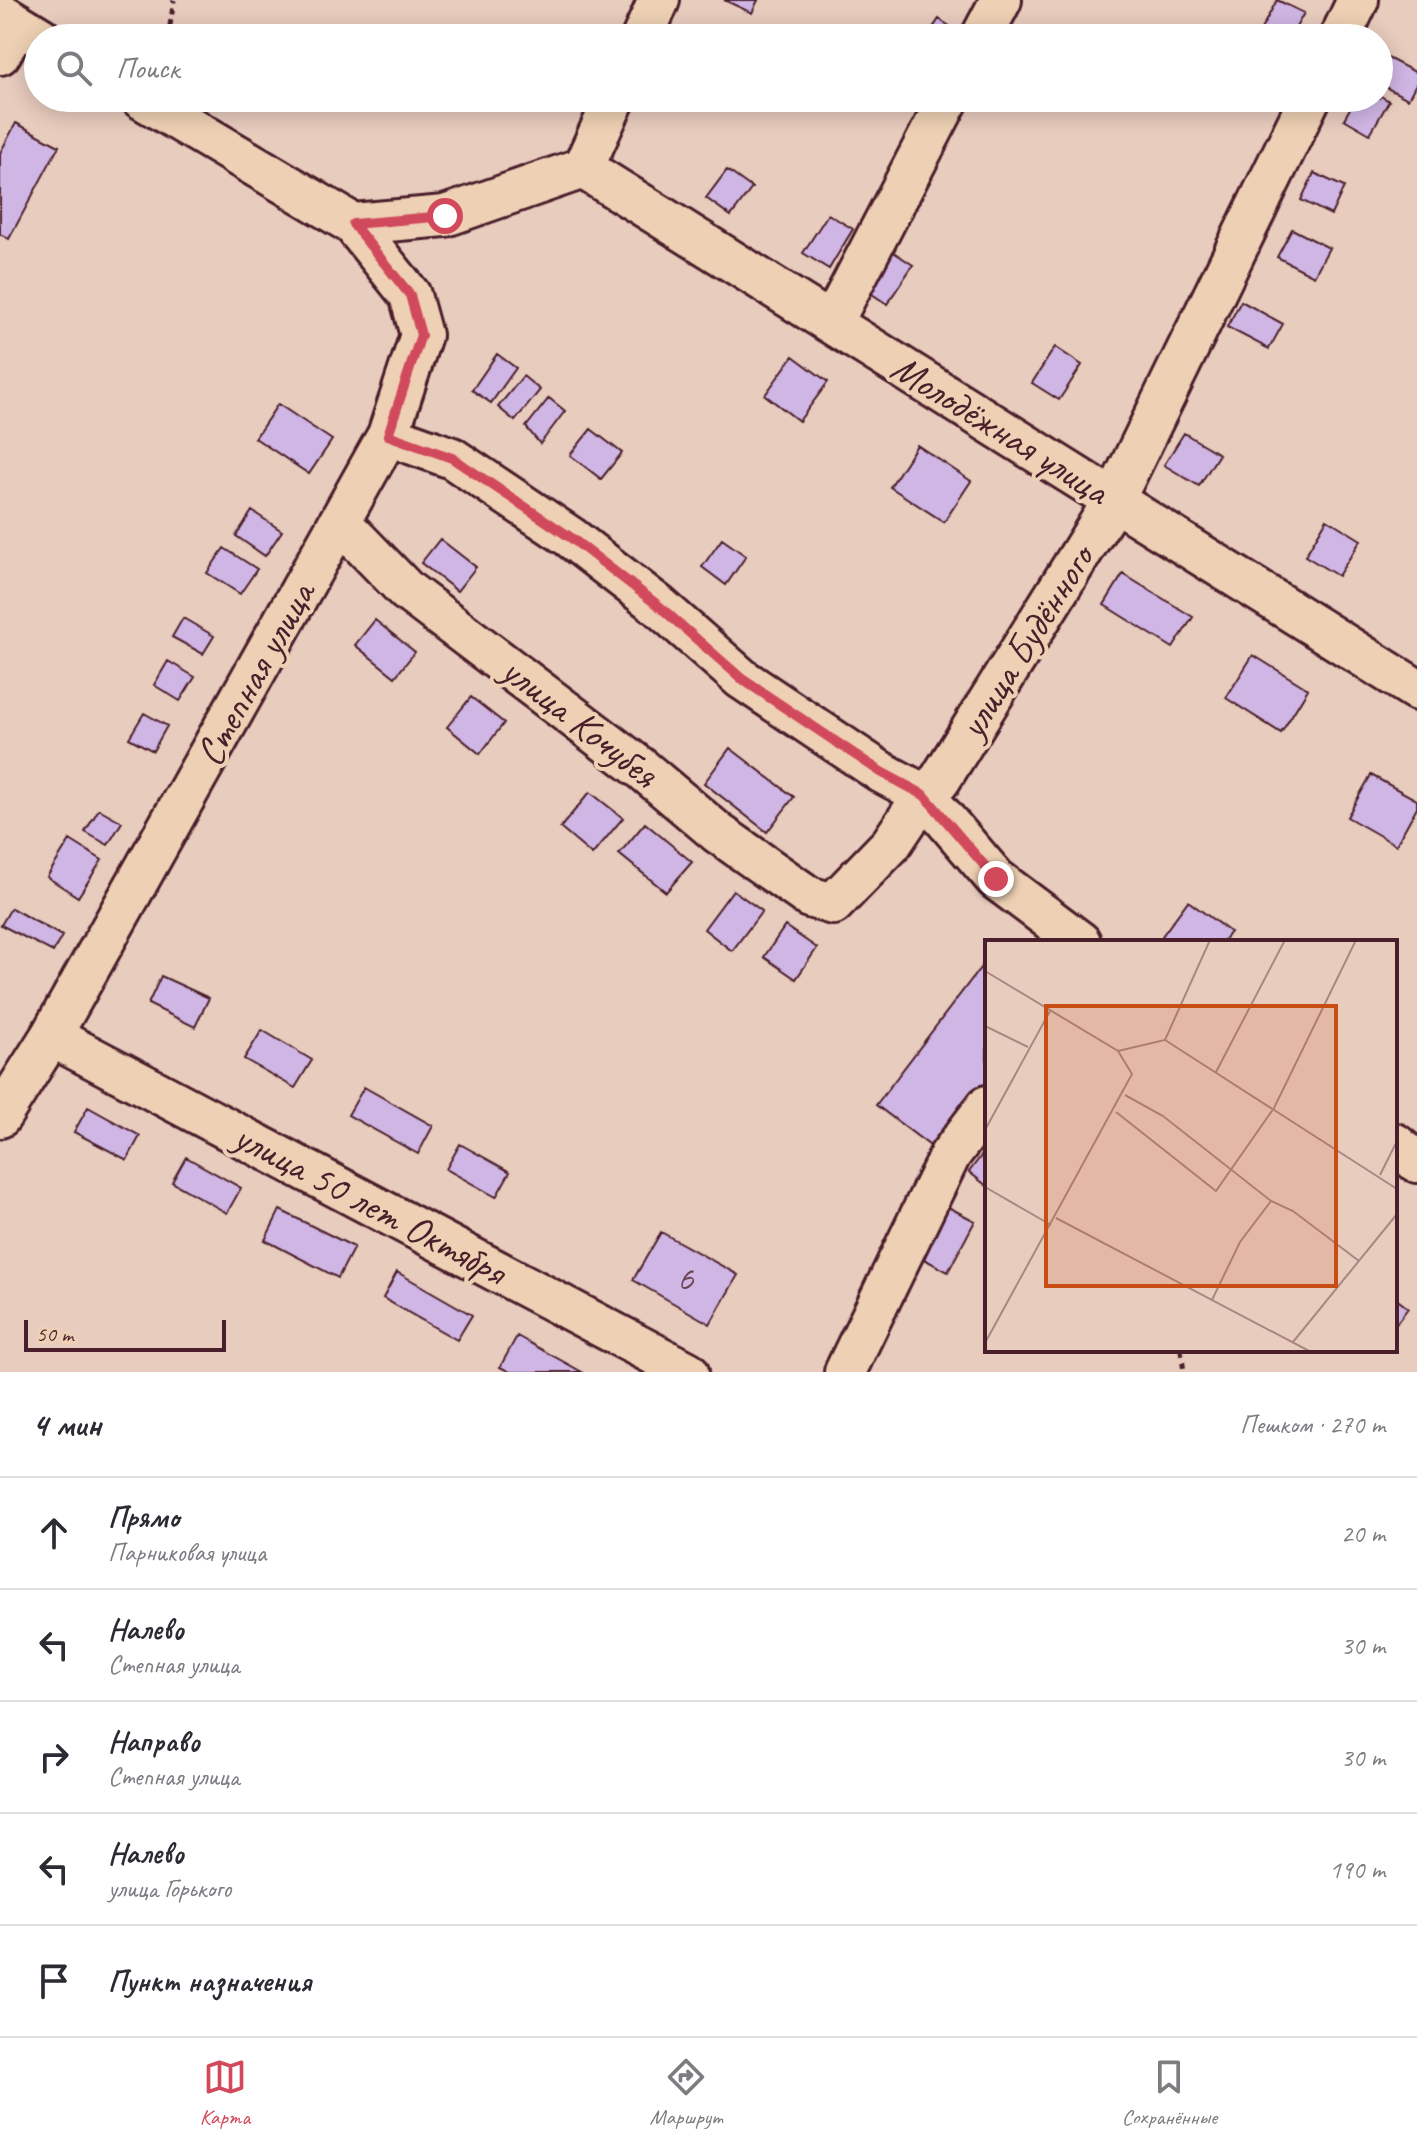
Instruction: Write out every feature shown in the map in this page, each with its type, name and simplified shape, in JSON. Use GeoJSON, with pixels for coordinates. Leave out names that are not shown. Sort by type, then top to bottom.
{"type":"FeatureCollection","features":[{"type":"Feature","properties":{"kind":"street"},"geometry":{"type":"LineString","coordinates":[[648,24],[659,0]]}},
{"type":"Feature","properties":{"kind":"street"},"geometry":{"type":"LineString","coordinates":[[988,24],[1001,0]]}},
{"type":"Feature","properties":{"kind":"street"},"geometry":{"type":"LineString","coordinates":[[1347,24],[1358,0]]}},
{"type":"Feature","properties":{"kind":"street"},"geometry":{"type":"LineString","coordinates":[[165,112],[353,224],[445,216],[583,168],[609,112]]}},
{"type":"Feature","properties":{"kind":"street"},"geometry":{"type":"LineString","coordinates":[[832,323],[942,112]]}},
{"type":"Feature","properties":{"kind":"street","name":"улица Будённого"},"geometry":{"type":"LineString","coordinates":[[833,904],[891,844],[924,795],[940,780],[1114,500],[1303,112]]}},
{"type":"Feature","properties":{"kind":"street","name":"Молодёжная улица"},"geometry":{"type":"LineString","coordinates":[[583,168],[1417,690]]}},
{"type":"Feature","properties":{"kind":"street","name":"Степная улица"},"geometry":{"type":"LineString","coordinates":[[0,1117],[12,1067],[51,1036],[388,435],[421,335],[410,295],[353,224]]}},
{"type":"Feature","properties":{"kind":"street"},"geometry":{"type":"LineString","coordinates":[[388,435],[452,458],[570,537],[659,606],[742,679],[881,772],[924,795],[996,879],[1077,940]]}},
{"type":"Feature","properties":{"kind":"street","name":"улица Кочубея"},"geometry":{"type":"LineString","coordinates":[[340,522],[407,591],[629,759],[718,833],[809,897],[833,904]]}},
{"type":"Feature","properties":{"kind":"street","name":"улица 50 лет Октября"},"geometry":{"type":"LineString","coordinates":[[51,1036],[688,1372]]}},
{"type":"Feature","properties":{"kind":"street"},"geometry":{"type":"LineString","coordinates":[[845,1372],[950,1155],[985,1109]]}},
{"type":"Feature","properties":{"kind":"street"},"geometry":{"type":"LineString","coordinates":[[1397,1146],[1417,1162]]}},
{"type":"Feature","properties":{"kind":"path"},"geometry":{"type":"LineString","coordinates":[[170,24],[174,0]]}},
{"type":"Feature","properties":{"kind":"path"},"geometry":{"type":"LineString","coordinates":[[1181,1352],[1184,1372]]}},
{"type":"Feature","properties":{"kind":"building"},"geometry":{"type":"Polygon","coordinates":[[[724,0],[758,0],[752,13],[724,0]]]}},
{"type":"Feature","properties":{"kind":"building"},"geometry":{"type":"Polygon","coordinates":[[[1277,0],[1304,13],[1298,24],[1264,24],[1277,0]]]}},
{"type":"Feature","properties":{"kind":"building"},"geometry":{"type":"Polygon","coordinates":[[[1393,61],[1417,73],[1417,82],[1408,99],[1393,91],[1393,61]]]}},
{"type":"Feature","properties":{"kind":"building"},"geometry":{"type":"Polygon","coordinates":[[[1348,112],[1383,112],[1370,134],[1344,119],[1348,112]]]}},
{"type":"Feature","properties":{"kind":"building"},"geometry":{"type":"Polygon","coordinates":[[[16,123],[59,146],[9,239],[0,234],[0,153],[16,123]]]}},
{"type":"Feature","properties":{"kind":"building"},"geometry":{"type":"Polygon","coordinates":[[[727,170],[752,188],[731,216],[706,198],[727,170]]]}},
{"type":"Feature","properties":{"kind":"building"},"geometry":{"type":"Polygon","coordinates":[[[1314,173],[1344,187],[1331,215],[1301,200],[1314,173]]]}},
{"type":"Feature","properties":{"kind":"building"},"geometry":{"type":"Polygon","coordinates":[[[828,214],[853,229],[829,269],[803,253],[828,214]]]}},
{"type":"Feature","properties":{"kind":"building"},"geometry":{"type":"Polygon","coordinates":[[[1292,229],[1329,248],[1314,276],[1277,257],[1292,229]]]}},
{"type":"Feature","properties":{"kind":"building"},"geometry":{"type":"Polygon","coordinates":[[[892,251],[913,265],[887,304],[866,290],[892,251]]]}},
{"type":"Feature","properties":{"kind":"building"},"geometry":{"type":"Polygon","coordinates":[[[1241,301],[1283,324],[1269,349],[1227,327],[1241,301]]]}},
{"type":"Feature","properties":{"kind":"building"},"geometry":{"type":"Polygon","coordinates":[[[1055,347],[1082,365],[1059,400],[1032,383],[1055,347]]]}},
{"type":"Feature","properties":{"kind":"building"},"geometry":{"type":"Polygon","coordinates":[[[497,354],[516,368],[491,403],[472,390],[497,354]]]}},
{"type":"Feature","properties":{"kind":"building"},"geometry":{"type":"Polygon","coordinates":[[[793,356],[828,382],[799,421],[765,395],[793,356]]]}},
{"type":"Feature","properties":{"kind":"building"},"geometry":{"type":"Polygon","coordinates":[[[523,376],[540,390],[515,421],[498,407],[523,376]]]}},
{"type":"Feature","properties":{"kind":"building"},"geometry":{"type":"Polygon","coordinates":[[[549,398],[565,411],[540,444],[526,427],[549,398]]]}},
{"type":"Feature","properties":{"kind":"building"},"geometry":{"type":"Polygon","coordinates":[[[278,404],[332,440],[309,474],[255,438],[278,404]]]}},
{"type":"Feature","properties":{"kind":"building"},"geometry":{"type":"Polygon","coordinates":[[[591,429],[622,453],[601,479],[570,455],[591,429]]]}},
{"type":"Feature","properties":{"kind":"building"},"geometry":{"type":"Polygon","coordinates":[[[1184,433],[1219,454],[1199,486],[1164,465],[1184,433]]]}},
{"type":"Feature","properties":{"kind":"building"},"geometry":{"type":"Polygon","coordinates":[[[917,445],[971,481],[944,522],[890,487],[917,445]]]}},
{"type":"Feature","properties":{"kind":"building"},"geometry":{"type":"Polygon","coordinates":[[[252,511],[282,531],[265,556],[236,536],[252,511]]]}},
{"type":"Feature","properties":{"kind":"building"},"geometry":{"type":"Polygon","coordinates":[[[1327,519],[1361,540],[1338,576],[1305,556],[1327,519]]]}},
{"type":"Feature","properties":{"kind":"building"},"geometry":{"type":"Polygon","coordinates":[[[440,539],[476,567],[457,591],[421,563],[440,539]]]}},
{"type":"Feature","properties":{"kind":"building"},"geometry":{"type":"Polygon","coordinates":[[[722,539],[746,556],[726,585],[702,567],[722,539]]]}},
{"type":"Feature","properties":{"kind":"building"},"geometry":{"type":"Polygon","coordinates":[[[224,548],[257,569],[240,594],[207,573],[224,548]]]}},
{"type":"Feature","properties":{"kind":"building"},"geometry":{"type":"Polygon","coordinates":[[[1123,574],[1193,617],[1173,648],[1104,605],[1123,574]]]}},
{"type":"Feature","properties":{"kind":"building"},"geometry":{"type":"Polygon","coordinates":[[[183,618],[214,636],[203,654],[172,637],[183,618]]]}},
{"type":"Feature","properties":{"kind":"building"},"geometry":{"type":"Polygon","coordinates":[[[375,620],[415,652],[395,677],[355,645],[375,620]]]}},
{"type":"Feature","properties":{"kind":"building"},"geometry":{"type":"Polygon","coordinates":[[[1253,655],[1308,689],[1281,733],[1226,698],[1253,655]]]}},
{"type":"Feature","properties":{"kind":"building"},"geometry":{"type":"Polygon","coordinates":[[[168,661],[195,677],[180,701],[154,685],[168,661]]]}},
{"type":"Feature","properties":{"kind":"building"},"geometry":{"type":"Polygon","coordinates":[[[471,697],[504,723],[480,754],[447,727],[471,697]]]}},
{"type":"Feature","properties":{"kind":"building"},"geometry":{"type":"Polygon","coordinates":[[[144,713],[167,726],[153,751],[129,738],[144,713]]]}},
{"type":"Feature","properties":{"kind":"building"},"geometry":{"type":"Polygon","coordinates":[[[730,748],[794,797],[767,832],[704,783],[730,748]]]}},
{"type":"Feature","properties":{"kind":"building"},"geometry":{"type":"Polygon","coordinates":[[[1371,775],[1417,800],[1417,807],[1396,845],[1347,817],[1371,775]]]}},
{"type":"Feature","properties":{"kind":"building"},"geometry":{"type":"Polygon","coordinates":[[[590,792],[623,818],[592,855],[560,828],[590,792]]]}},
{"type":"Feature","properties":{"kind":"building"},"geometry":{"type":"Polygon","coordinates":[[[99,809],[122,822],[108,845],[85,832],[99,809]]]}},
{"type":"Feature","properties":{"kind":"building"},"geometry":{"type":"Polygon","coordinates":[[[645,823],[692,862],[666,892],[619,854],[645,823]]]}},
{"type":"Feature","properties":{"kind":"building"},"geometry":{"type":"Polygon","coordinates":[[[70,840],[102,860],[78,897],[47,877],[70,840]]]}},
{"type":"Feature","properties":{"kind":"building"},"geometry":{"type":"Polygon","coordinates":[[[733,890],[762,911],[732,951],[704,929],[733,890]]]}},
{"type":"Feature","properties":{"kind":"building"},"geometry":{"type":"Polygon","coordinates":[[[1188,901],[1230,932],[1224,940],[1167,940],[1162,936],[1188,901]]]}},
{"type":"Feature","properties":{"kind":"building"},"geometry":{"type":"Polygon","coordinates":[[[11,908],[62,936],[53,952],[1,925],[11,908]]]}},
{"type":"Feature","properties":{"kind":"building"},"geometry":{"type":"Polygon","coordinates":[[[785,926],[817,948],[796,979],[764,957],[785,926]]]}},
{"type":"Feature","properties":{"kind":"building"},"geometry":{"type":"Polygon","coordinates":[[[985,962],[985,1087],[937,1151],[876,1105],[985,962]]]}},
{"type":"Feature","properties":{"kind":"building"},"geometry":{"type":"Polygon","coordinates":[[[161,976],[209,998],[195,1027],[148,1004],[161,976]]]}},
{"type":"Feature","properties":{"kind":"building"},"geometry":{"type":"Polygon","coordinates":[[[262,1030],[312,1060],[295,1088],[244,1059],[262,1030]]]}},
{"type":"Feature","properties":{"kind":"building"},"geometry":{"type":"Polygon","coordinates":[[[364,1087],[433,1126],[418,1154],[348,1115],[364,1087]]]}},
{"type":"Feature","properties":{"kind":"building"},"geometry":{"type":"Polygon","coordinates":[[[88,1107],[140,1136],[127,1160],[74,1132],[88,1107]]]}},
{"type":"Feature","properties":{"kind":"building"},"geometry":{"type":"Polygon","coordinates":[[[460,1144],[510,1172],[496,1197],[446,1169],[460,1144]]]}},
{"type":"Feature","properties":{"kind":"building"},"geometry":{"type":"Polygon","coordinates":[[[985,1151],[985,1184],[969,1172],[985,1151]]]}},
{"type":"Feature","properties":{"kind":"building"},"geometry":{"type":"Polygon","coordinates":[[[186,1157],[241,1188],[227,1213],[172,1182],[186,1157]]]}},
{"type":"Feature","properties":{"kind":"building"},"geometry":{"type":"Polygon","coordinates":[[[948,1207],[975,1221],[948,1272],[922,1258],[948,1207]]]}},
{"type":"Feature","properties":{"kind":"building"},"geometry":{"type":"Polygon","coordinates":[[[280,1210],[354,1247],[338,1278],[265,1240],[280,1210]]]}},
{"type":"Feature","properties":{"kind":"building"},"geometry":{"type":"Polygon","coordinates":[[[661,1232],[738,1275],[710,1324],[633,1280],[661,1232]]]}},
{"type":"Feature","properties":{"kind":"building"},"geometry":{"type":"Polygon","coordinates":[[[397,1272],[472,1315],[457,1340],[383,1298],[397,1272]]]}},
{"type":"Feature","properties":{"kind":"building"},"geometry":{"type":"Polygon","coordinates":[[[1397,1300],[1408,1308],[1397,1322],[1397,1300]]]}},
{"type":"Feature","properties":{"kind":"building"},"geometry":{"type":"Polygon","coordinates":[[[517,1336],[582,1372],[510,1372],[500,1367],[517,1336]]]}},
{"type":"Feature","properties":{"kind":"route"},"geometry":{"type":"LineString","coordinates":[[445,216],[353,224],[410,295],[421,335],[388,435],[452,458],[570,537],[659,606],[742,679],[881,772],[924,795],[996,879]]}}]}
